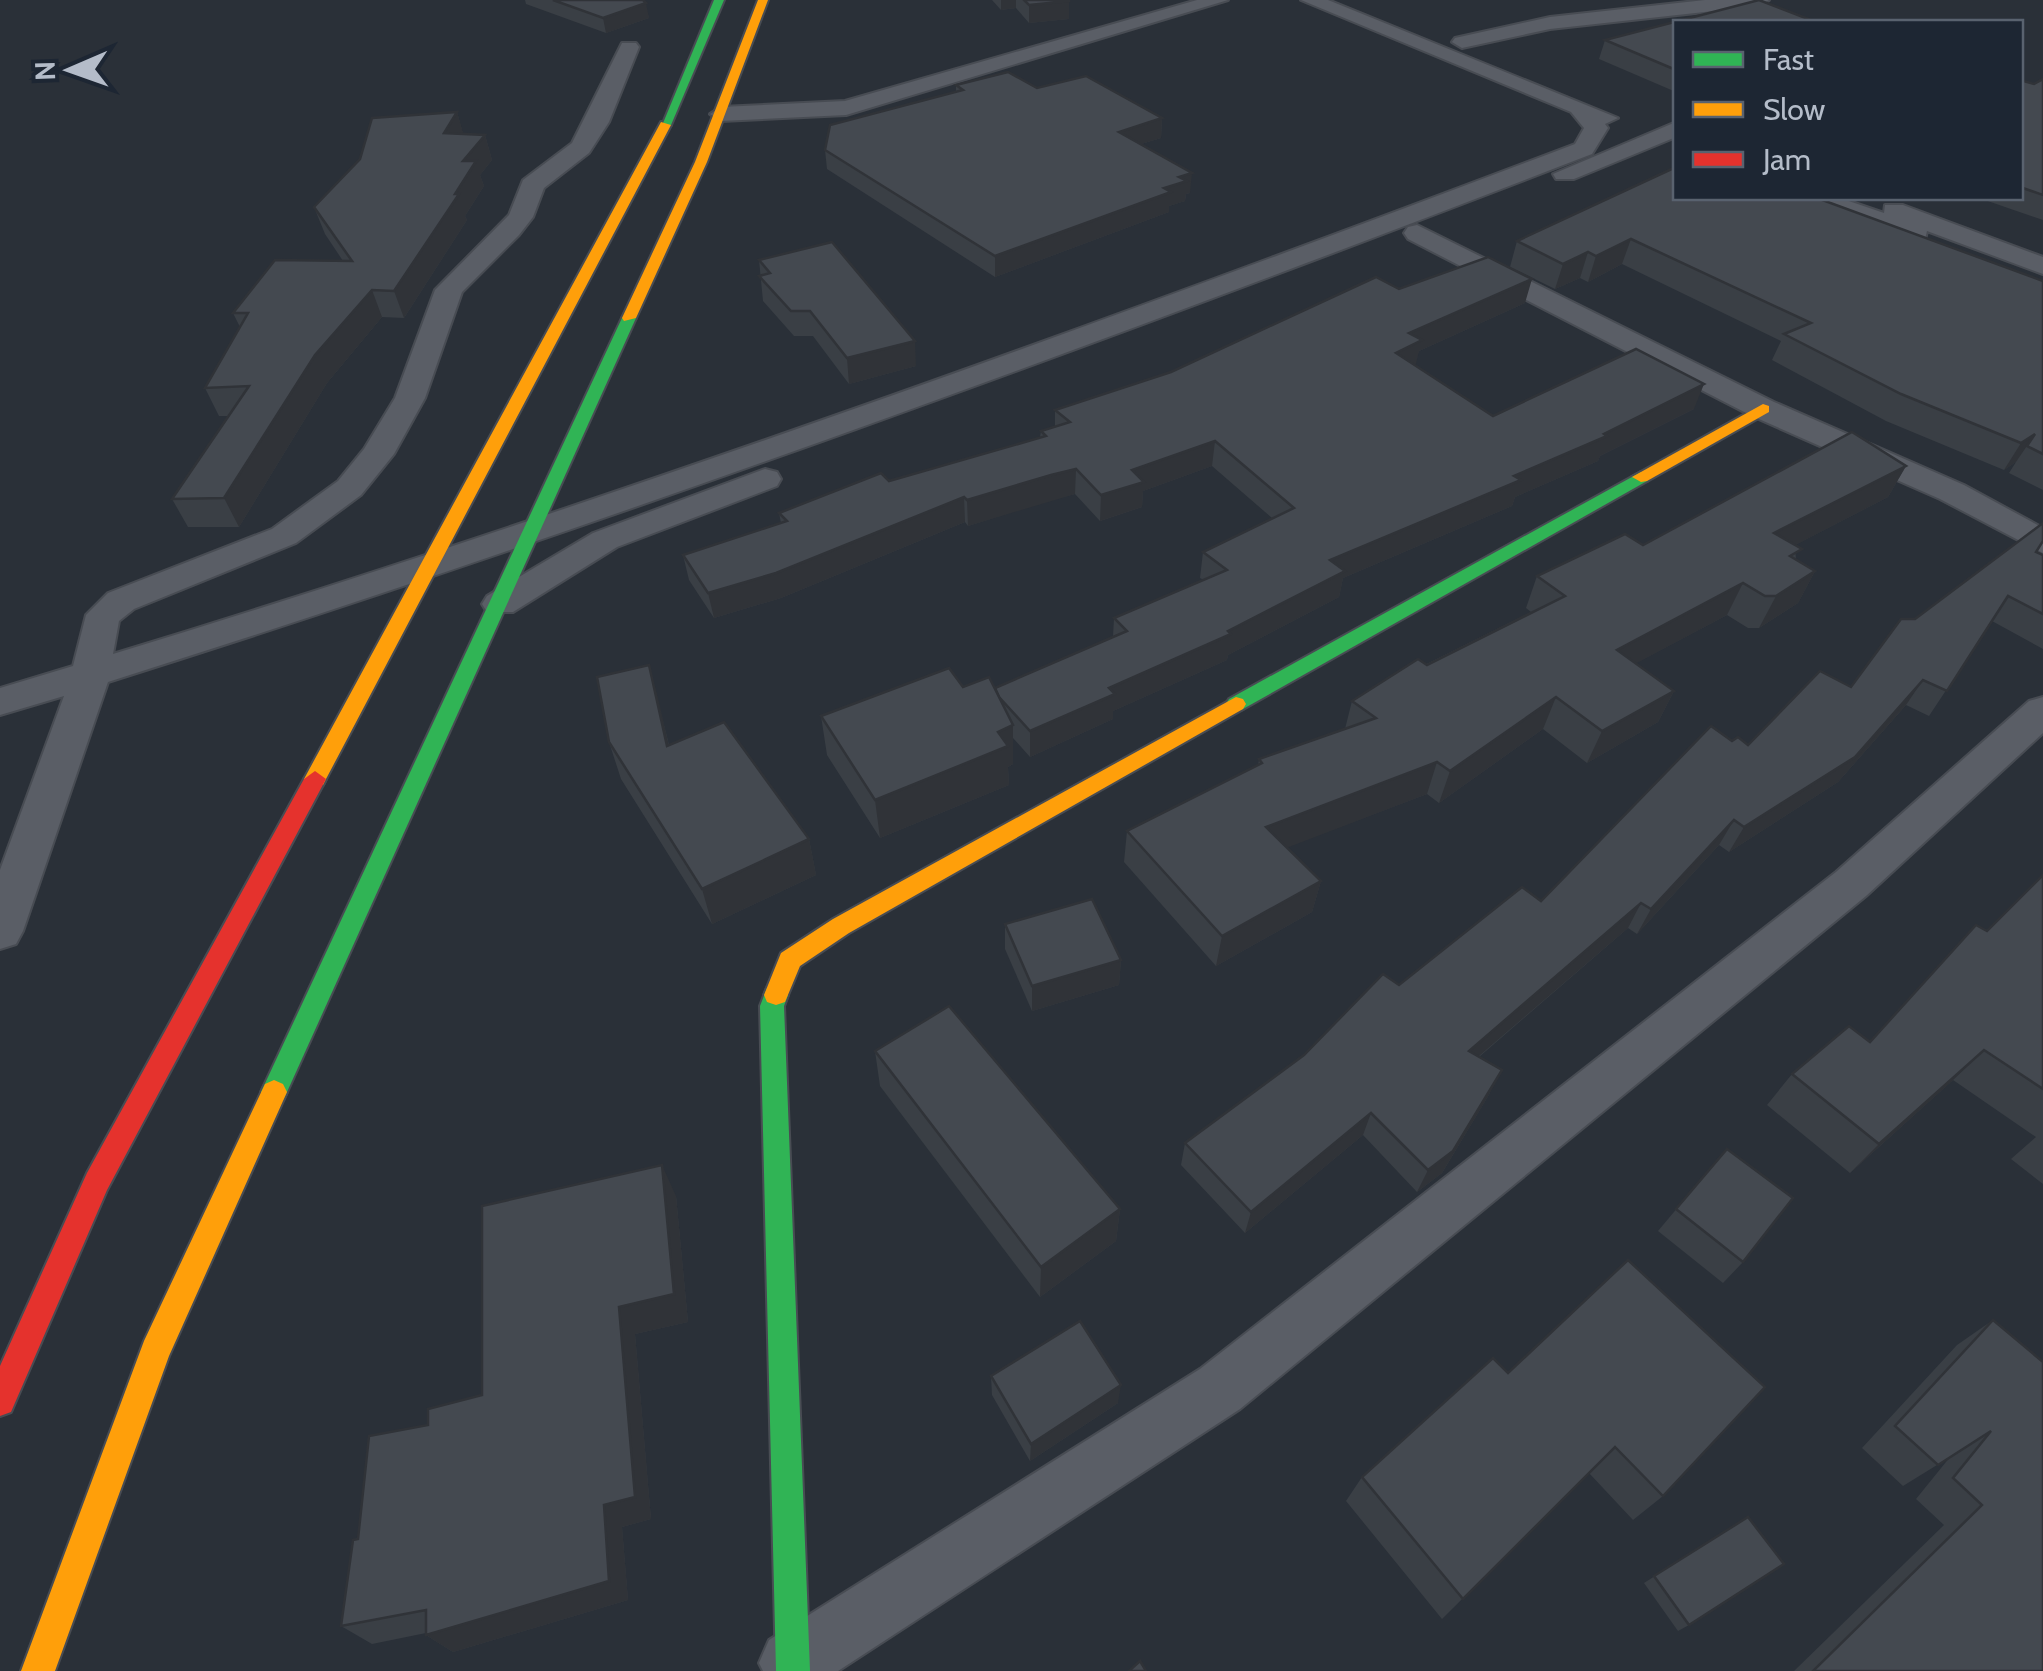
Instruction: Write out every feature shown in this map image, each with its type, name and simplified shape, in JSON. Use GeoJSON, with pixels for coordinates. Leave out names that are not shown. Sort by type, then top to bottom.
{"type":"FeatureCollection","features":[{"type":"Feature","properties":{"kind":"main road"},"geometry":{"type":"LineString","coordinates":[[0,1401],[96,1182],[656,147],[718,0]]}},
{"type":"Feature","properties":{"kind":"main road"},"geometry":{"type":"LineString","coordinates":[[38,1671],[154,1352],[534,530],[721,114],[762,15],[763,0]]}},
{"type":"Feature","properties":{"kind":"main road"},"geometry":{"type":"LineString","coordinates":[[792,1667],[772,1006],[790,960],[841,926],[1763,409]]}},
{"type":"Feature","properties":{"kind":"street"},"geometry":{"type":"LineString","coordinates":[[721,114],[846,108],[1218,0]]}},
{"type":"Feature","properties":{"kind":"street"},"geometry":{"type":"LineString","coordinates":[[1310,0],[1580,108],[1657,126]]}},
{"type":"Feature","properties":{"kind":"street"},"geometry":{"type":"LineString","coordinates":[[1343,0],[1462,42],[1657,126]]}},
{"type":"Feature","properties":{"kind":"street"},"geometry":{"type":"LineString","coordinates":[[1462,42],[1550,23],[1759,0]]}},
{"type":"Feature","properties":{"kind":"street"},"geometry":{"type":"LineString","coordinates":[[0,931],[90,675],[104,615],[122,600],[259,549],[292,532],[343,498],[371,469],[428,358],[446,294],[514,226],[531,199],[532,185],[581,148],[598,122],[630,47]]}},
{"type":"Feature","properties":{"kind":"street"},"geometry":{"type":"LineString","coordinates":[[0,702],[430,565],[1162,312],[1584,148],[1596,128],[1580,108]]}},
{"type":"Feature","properties":{"kind":"street"},"geometry":{"type":"LineString","coordinates":[[500,604],[605,540],[1418,233],[1657,126]]}},
{"type":"Feature","properties":{"kind":"street"},"geometry":{"type":"LineString","coordinates":[[1823,200],[2043,282]]}},
{"type":"Feature","properties":{"kind":"street"},"geometry":{"type":"LineString","coordinates":[[1865,200],[2043,266]]}},
{"type":"Feature","properties":{"kind":"street"},"geometry":{"type":"LineString","coordinates":[[1418,233],[1763,409],[1952,492],[2043,542]]}},
{"type":"Feature","properties":{"kind":"street"},"geometry":{"type":"LineString","coordinates":[[792,1667],[1220,1389],[1850,884],[2043,712]]}},
{"type":"Feature","properties":{"kind":"building"},"geometry":{"type":"Polygon","coordinates":[[[553,0],[643,0],[646,3],[603,18],[553,0]]]}},
{"type":"Feature","properties":{"kind":"building"},"geometry":{"type":"Polygon","coordinates":[[[1024,0],[1069,0],[1069,1],[1029,5],[1024,0]]]}},
{"type":"Feature","properties":{"kind":"building"},"geometry":{"type":"Polygon","coordinates":[[[1759,0],[1811,20],[1682,20],[1759,0]]]}},
{"type":"Feature","properties":{"kind":"building"},"geometry":{"type":"Polygon","coordinates":[[[1673,22],[1673,69],[1605,40],[1673,22]]]}},
{"type":"Feature","properties":{"kind":"building"},"geometry":{"type":"Polygon","coordinates":[[[1008,72],[1037,88],[1086,76],[1162,118],[1119,132],[1192,173],[1179,177],[1187,181],[1164,188],[1171,192],[995,256],[825,150],[830,125],[963,90],[956,85],[1008,72]]]}},
{"type":"Feature","properties":{"kind":"building"},"geometry":{"type":"Polygon","coordinates":[[[2043,79],[2043,195],[2023,188],[2023,81],[2034,84],[2043,79]]]}},
{"type":"Feature","properties":{"kind":"building"},"geometry":{"type":"Polygon","coordinates":[[[457,112],[444,133],[485,135],[463,161],[476,161],[455,194],[459,194],[394,291],[372,290],[315,355],[224,498],[172,499],[249,386],[205,388],[248,313],[233,313],[275,260],[352,261],[314,207],[360,159],[372,118],[457,112]]]}},
{"type":"Feature","properties":{"kind":"building"},"geometry":{"type":"Polygon","coordinates":[[[1673,168],[1673,200],[1822,200],[2043,281],[2043,454],[2027,446],[2035,434],[2021,443],[1901,394],[1784,334],[1811,323],[1631,239],[1596,256],[1588,252],[1563,264],[1517,241],[1673,168]]]}},
{"type":"Feature","properties":{"kind":"building"},"geometry":{"type":"Polygon","coordinates":[[[832,242],[915,341],[847,358],[810,311],[791,311],[759,276],[770,273],[759,260],[832,242]]]}},
{"type":"Feature","properties":{"kind":"building"},"geometry":{"type":"Polygon","coordinates":[[[1488,257],[1532,279],[1409,333],[1422,340],[1396,353],[1493,416],[1636,349],[1704,384],[1604,434],[1607,436],[1514,476],[1521,480],[1330,560],[1345,571],[1228,631],[1231,634],[1109,688],[1115,694],[1030,731],[995,688],[1127,631],[1114,618],[1227,570],[1203,552],[1294,508],[1215,441],[1132,470],[1144,482],[1101,495],[1076,469],[1051,475],[967,500],[964,497],[776,573],[708,593],[683,555],[787,521],[779,513],[881,473],[889,481],[1046,436],[1041,431],[1070,422],[1055,410],[1171,372],[1376,277],[1399,289],[1488,257]]]}},
{"type":"Feature","properties":{"kind":"building"},"geometry":{"type":"Polygon","coordinates":[[[1852,432],[1906,466],[1774,533],[1802,549],[1790,556],[1815,571],[1776,596],[1765,596],[1743,583],[1617,650],[1674,691],[1602,731],[1556,697],[1450,771],[1437,762],[1266,827],[1321,881],[1222,936],[1127,831],[1262,763],[1259,759],[1376,718],[1352,701],[1418,659],[1427,665],[1565,596],[1537,576],[1625,534],[1643,545],[1852,432]]]}},
{"type":"Feature","properties":{"kind":"building"},"geometry":{"type":"Polygon","coordinates":[[[2043,523],[2043,541],[2036,552],[2043,555],[2043,614],[2008,596],[1947,691],[1923,680],[1855,757],[1744,827],[1734,820],[1651,909],[1641,903],[1469,1051],[1502,1070],[1453,1151],[1428,1170],[1371,1113],[1251,1212],[1185,1143],[1304,1055],[1383,974],[1399,985],[1522,887],[1541,901],[1711,726],[1732,741],[1738,737],[1748,745],[1820,671],[1851,687],[1901,619],[1915,619],[2043,523]]]}},
{"type":"Feature","properties":{"kind":"building"},"geometry":{"type":"Polygon","coordinates":[[[649,665],[667,746],[724,722],[809,839],[702,889],[609,742],[597,677],[649,665]]]}},
{"type":"Feature","properties":{"kind":"building"},"geometry":{"type":"Polygon","coordinates":[[[949,668],[963,687],[989,677],[1013,725],[998,732],[1008,746],[875,800],[821,716],[949,668]]]}},
{"type":"Feature","properties":{"kind":"building"},"geometry":{"type":"Polygon","coordinates":[[[2043,875],[2043,1089],[1984,1050],[1879,1144],[1792,1074],[1849,1026],[1870,1042],[1976,925],[1987,931],[2043,875]]]}},
{"type":"Feature","properties":{"kind":"building"},"geometry":{"type":"Polygon","coordinates":[[[1092,899],[1121,960],[1032,986],[1005,924],[1092,899]]]}},
{"type":"Feature","properties":{"kind":"building"},"geometry":{"type":"Polygon","coordinates":[[[949,1006],[1120,1209],[1041,1267],[875,1051],[949,1006]]]}},
{"type":"Feature","properties":{"kind":"building"},"geometry":{"type":"Polygon","coordinates":[[[1727,1149],[1793,1198],[1743,1262],[1676,1209],[1727,1149]]]}},
{"type":"Feature","properties":{"kind":"building"},"geometry":{"type":"Polygon","coordinates":[[[662,1165],[674,1294],[619,1307],[635,1497],[604,1505],[609,1581],[426,1635],[426,1610],[341,1626],[353,1540],[358,1539],[369,1436],[428,1425],[428,1409],[482,1395],[482,1206],[662,1165]]]}},
{"type":"Feature","properties":{"kind":"building"},"geometry":{"type":"Polygon","coordinates":[[[1628,1260],[1765,1387],[1663,1496],[1615,1447],[1463,1599],[1362,1477],[1493,1358],[1508,1373],[1628,1260]]]}},
{"type":"Feature","properties":{"kind":"building"},"geometry":{"type":"Polygon","coordinates":[[[1993,1320],[2043,1362],[2043,1671],[1813,1671],[1982,1505],[1953,1478],[1991,1431],[1938,1465],[1895,1426],[1993,1320]]]}},
{"type":"Feature","properties":{"kind":"building"},"geometry":{"type":"Polygon","coordinates":[[[1080,1321],[1121,1385],[1031,1444],[991,1376],[1080,1321]]]}},
{"type":"Feature","properties":{"kind":"building"},"geometry":{"type":"Polygon","coordinates":[[[1748,1517],[1784,1564],[1689,1625],[1654,1576],[1748,1517]]]}},
{"type":"Feature","properties":{"kind":"building"},"geometry":{"type":"Polygon","coordinates":[[[1140,1661],[1146,1671],[1129,1671],[1140,1661]]]}},
{"type":"Feature","properties":{"kind":"traffic: fast"},"geometry":{"type":"LineString","coordinates":[[665,125],[719,0]]}},
{"type":"Feature","properties":{"kind":"traffic: fast"},"geometry":{"type":"LineString","coordinates":[[274,1092],[629,318]]}},
{"type":"Feature","properties":{"kind":"traffic: fast"},"geometry":{"type":"LineString","coordinates":[[1236,704],[1641,477]]}},
{"type":"Feature","properties":{"kind":"traffic: fast"},"geometry":{"type":"LineString","coordinates":[[776,995],[772,1006],[793,1671]]}},
{"type":"Feature","properties":{"kind":"traffic: slow"},"geometry":{"type":"LineString","coordinates":[[629,318],[701,162],[763,0]]}},
{"type":"Feature","properties":{"kind":"traffic: slow"},"geometry":{"type":"LineString","coordinates":[[315,779],[665,125]]}},
{"type":"Feature","properties":{"kind":"traffic: slow"},"geometry":{"type":"LineString","coordinates":[[1641,477],[1763,409]]}},
{"type":"Feature","properties":{"kind":"traffic: slow"},"geometry":{"type":"LineString","coordinates":[[776,995],[790,960],[841,926],[1236,704]]}},
{"type":"Feature","properties":{"kind":"traffic: slow"},"geometry":{"type":"LineString","coordinates":[[38,1671],[155,1352],[274,1092]]}},
{"type":"Feature","properties":{"kind":"traffic: jam"},"geometry":{"type":"LineString","coordinates":[[0,1401],[97,1182],[315,779]]}}]}
